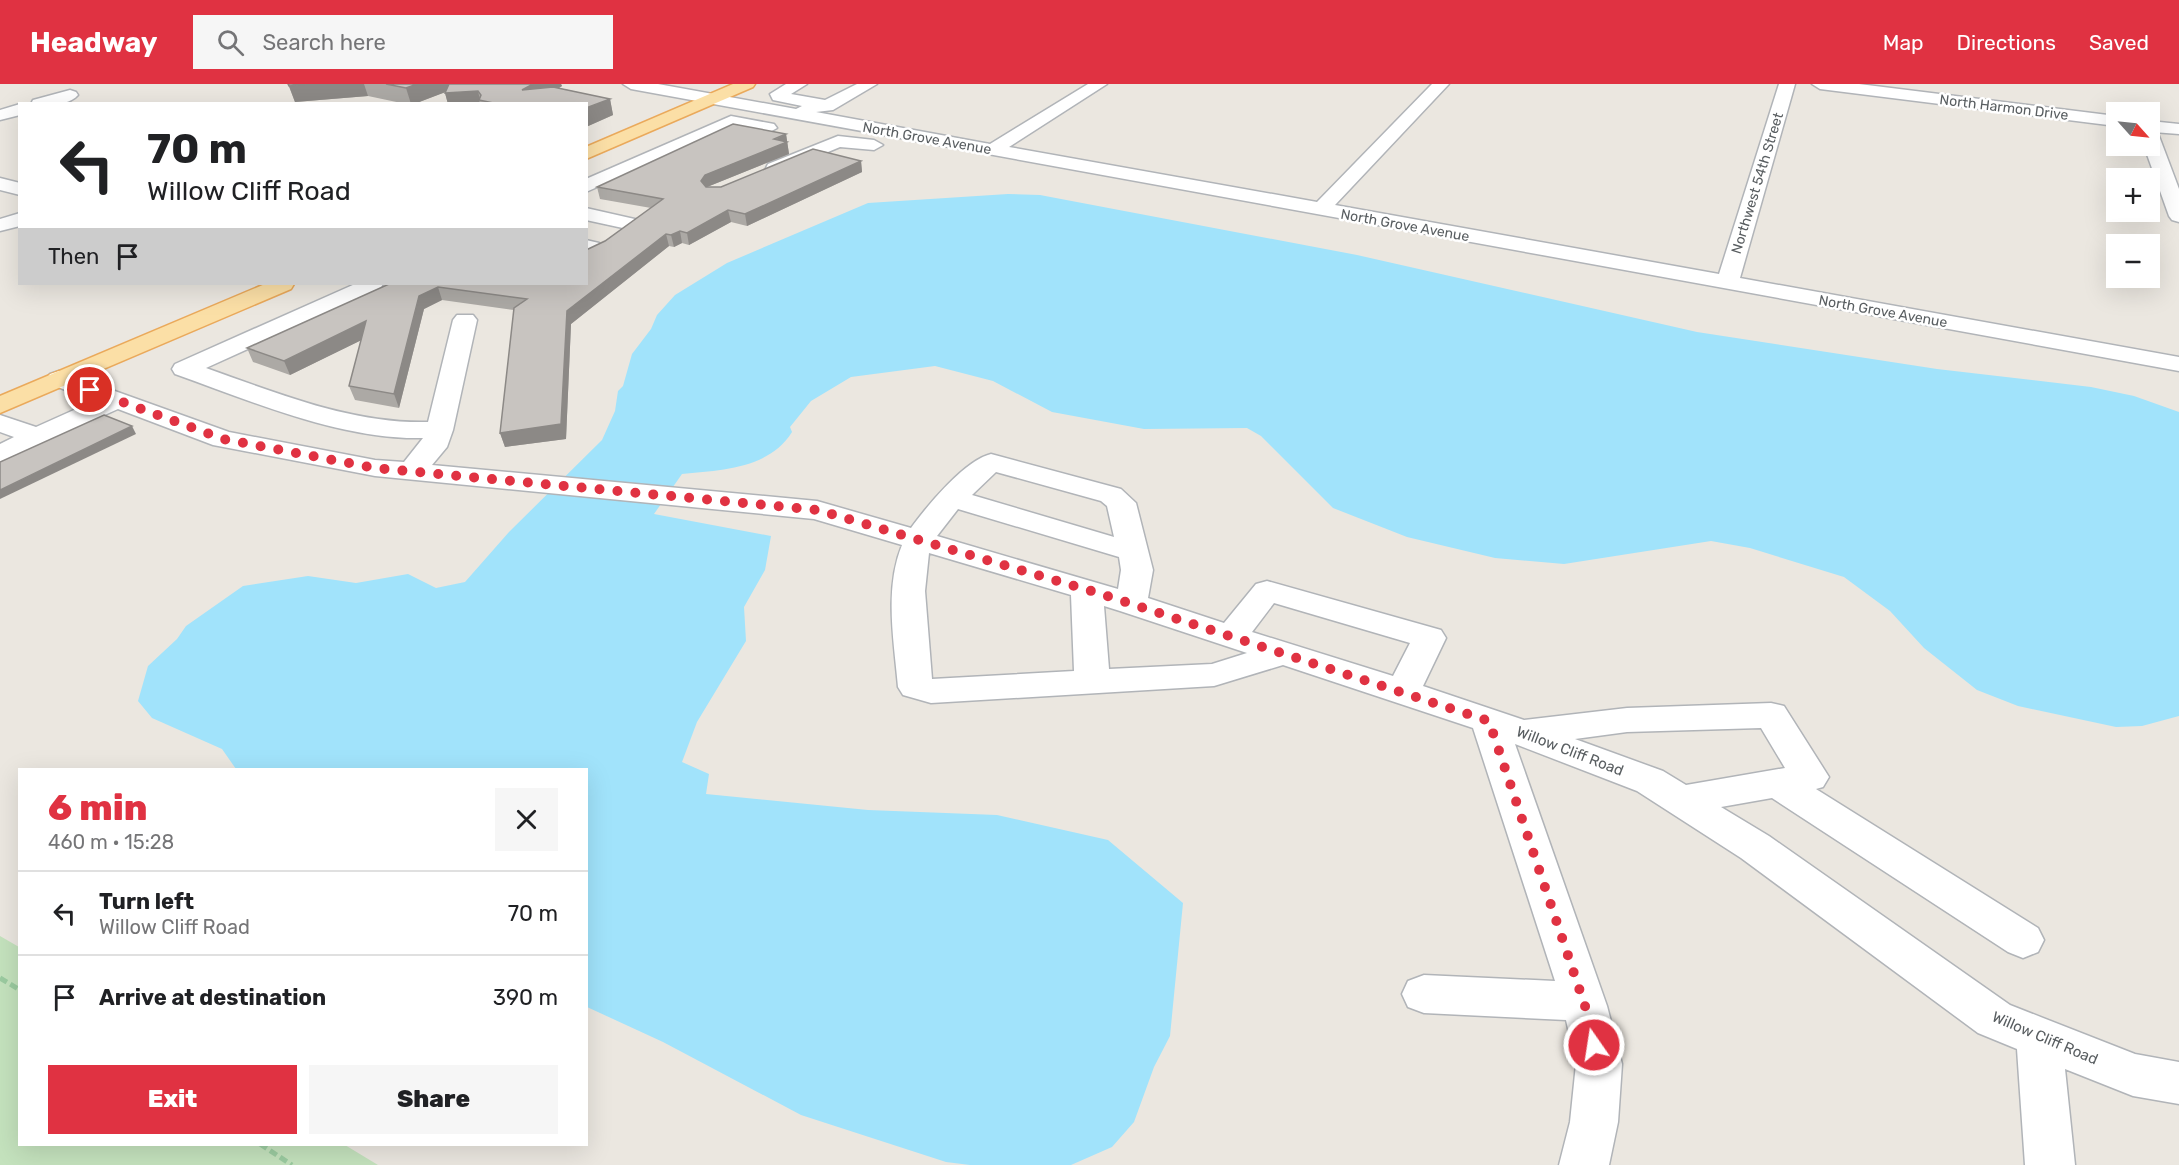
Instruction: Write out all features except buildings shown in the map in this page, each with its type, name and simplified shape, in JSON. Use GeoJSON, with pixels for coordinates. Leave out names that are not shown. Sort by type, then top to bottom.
{"type":"FeatureCollection","features":[{"type":"Feature","properties":{"kind":"main road"},"geometry":{"type":"LineString","coordinates":[[588,153],[747,84]]}},
{"type":"Feature","properties":{"kind":"main road"},"geometry":{"type":"LineString","coordinates":[[0,405],[281,285]]}},
{"type":"Feature","properties":{"kind":"street","name":"North Grove Avenue"},"geometry":{"type":"LineString","coordinates":[[631,84],[2179,364]]}},
{"type":"Feature","properties":{"kind":"street"},"geometry":{"type":"LineString","coordinates":[[799,84],[778,94],[779,97],[827,106],[869,84]]}},
{"type":"Feature","properties":{"kind":"street"},"geometry":{"type":"LineString","coordinates":[[992,150],[1099,84]]}},
{"type":"Feature","properties":{"kind":"street"},"geometry":{"type":"LineString","coordinates":[[1321,209],[1441,84]]}},
{"type":"Feature","properties":{"kind":"street","name":"Northwest 54th Street"},"geometry":{"type":"LineString","coordinates":[[1727,283],[1786,84]]}},
{"type":"Feature","properties":{"kind":"street","name":"North Harmon Drive"},"geometry":{"type":"LineString","coordinates":[[1820,84],[2106,121]]}},
{"type":"Feature","properties":{"kind":"street"},"geometry":{"type":"LineString","coordinates":[[46,102],[70,95]]}},
{"type":"Feature","properties":{"kind":"street"},"geometry":{"type":"LineString","coordinates":[[799,114],[820,104]]}},
{"type":"Feature","properties":{"kind":"street"},"geometry":{"type":"LineString","coordinates":[[0,115],[18,110]]}},
{"type":"Feature","properties":{"kind":"street"},"geometry":{"type":"LineString","coordinates":[[588,185],[731,121],[784,131]]}},
{"type":"Feature","properties":{"kind":"street"},"geometry":{"type":"LineString","coordinates":[[2160,127],[2179,129]]}},
{"type":"Feature","properties":{"kind":"street"},"geometry":{"type":"LineString","coordinates":[[805,135],[889,146],[919,136]]}},
{"type":"Feature","properties":{"kind":"street"},"geometry":{"type":"LineString","coordinates":[[756,176],[838,141]]}},
{"type":"Feature","properties":{"kind":"street"},"geometry":{"type":"LineString","coordinates":[[2157,156],[2179,216]]}},
{"type":"Feature","properties":{"kind":"street"},"geometry":{"type":"LineString","coordinates":[[0,184],[18,189]]}},
{"type":"Feature","properties":{"kind":"street"},"geometry":{"type":"LineString","coordinates":[[588,214],[632,224]]}},
{"type":"Feature","properties":{"kind":"street"},"geometry":{"type":"LineString","coordinates":[[0,225],[18,220]]}},
{"type":"Feature","properties":{"kind":"street"},"geometry":{"type":"LineString","coordinates":[[370,285],[184,369],[304,409],[349,420],[415,433],[440,430]]}},
{"type":"Feature","properties":{"kind":"street"},"geometry":{"type":"LineString","coordinates":[[412,471],[433,447],[440,430],[465,320]]}},
{"type":"Feature","properties":{"kind":"street","name":"Willow Cliff Road"},"geometry":{"type":"LineString","coordinates":[[59,379],[223,439],[375,468],[818,510],[1087,590],[1402,692],[1505,727],[1650,781],[1755,847],[1994,1019],[2133,1075],[2179,1083]]}},
{"type":"Feature","properties":{"kind":"street"},"geometry":{"type":"LineString","coordinates":[[0,454],[117,400]]}},
{"type":"Feature","properties":{"kind":"street"},"geometry":{"type":"LineString","coordinates":[[0,423],[37,437]]}},
{"type":"Feature","properties":{"kind":"street"},"geometry":{"type":"LineString","coordinates":[[1131,604],[1137,570],[1121,503],[1111,495],[991,462],[952,498],[918,541],[908,583],[915,687],[931,691],[1214,675],[1283,653]]}},
{"type":"Feature","properties":{"kind":"street"},"geometry":{"type":"LineString","coordinates":[[952,498],[1133,552]]}},
{"type":"Feature","properties":{"kind":"street"},"geometry":{"type":"LineString","coordinates":[[1087,590],[1092,682]]}},
{"type":"Feature","properties":{"kind":"street"},"geometry":{"type":"LineString","coordinates":[[1231,636],[1267,591],[1429,638],[1402,692]]}},
{"type":"Feature","properties":{"kind":"street"},"geometry":{"type":"LineString","coordinates":[[1584,1165],[1594,1122],[1599,1064],[1505,727],[1771,715],[1810,777],[1680,800]]}},
{"type":"Feature","properties":{"kind":"street"},"geometry":{"type":"LineString","coordinates":[[1776,782],[2023,940]]}},
{"type":"Feature","properties":{"kind":"street"},"geometry":{"type":"LineString","coordinates":[[1424,994],[1583,1002]]}},
{"type":"Feature","properties":{"kind":"street"},"geometry":{"type":"LineString","coordinates":[[2039,1037],[2050,1165]]}},
{"type":"Feature","properties":{"kind":"path"},"geometry":{"type":"LineString","coordinates":[[0,978],[18,989]]}},
{"type":"Feature","properties":{"kind":"path"},"geometry":{"type":"LineString","coordinates":[[263,1146],[292,1165]]}},
{"type":"Feature","properties":{"kind":"green space"},"geometry":{"type":"Polygon","coordinates":[[[0,936],[18,946],[18,1146],[347,1146],[378,1165],[0,1165],[0,936]]]}},
{"type":"Feature","properties":{"kind":"water"},"geometry":{"type":"Polygon","coordinates":[[[1008,194],[1040,195],[1357,255],[1697,332],[1937,369],[2091,387],[2134,396],[2179,412],[2179,716],[2142,726],[2116,727],[2018,706],[1977,690],[1924,648],[1890,611],[1844,577],[1750,548],[1711,541],[1564,564],[1495,558],[1407,537],[1333,508],[1261,436],[1247,428],[1144,429],[1052,412],[993,381],[935,366],[851,377],[811,401],[790,427],[792,432],[771,454],[728,469],[682,474],[654,514],[771,536],[765,570],[744,607],[746,641],[697,722],[682,762],[709,774],[706,794],[868,810],[997,815],[1108,840],[1183,903],[1170,1036],[1154,1067],[1134,1122],[1112,1147],[1071,1165],[970,1165],[946,1162],[801,1115],[663,1042],[588,1007],[588,768],[235,768],[222,749],[152,718],[138,701],[148,666],[177,639],[186,626],[243,586],[308,576],[356,583],[408,574],[436,588],[465,582],[509,532],[602,440],[615,411],[618,391],[623,386],[632,354],[651,329],[657,315],[675,295],[727,263],[868,203],[1008,194]]]}},
{"type":"Feature","properties":{"kind":"route"},"geometry":{"type":"LineString","coordinates":[[90,390],[223,439],[375,468],[818,510],[1098,593],[1489,721],[1585,1006],[1594,1045]]}}]}
